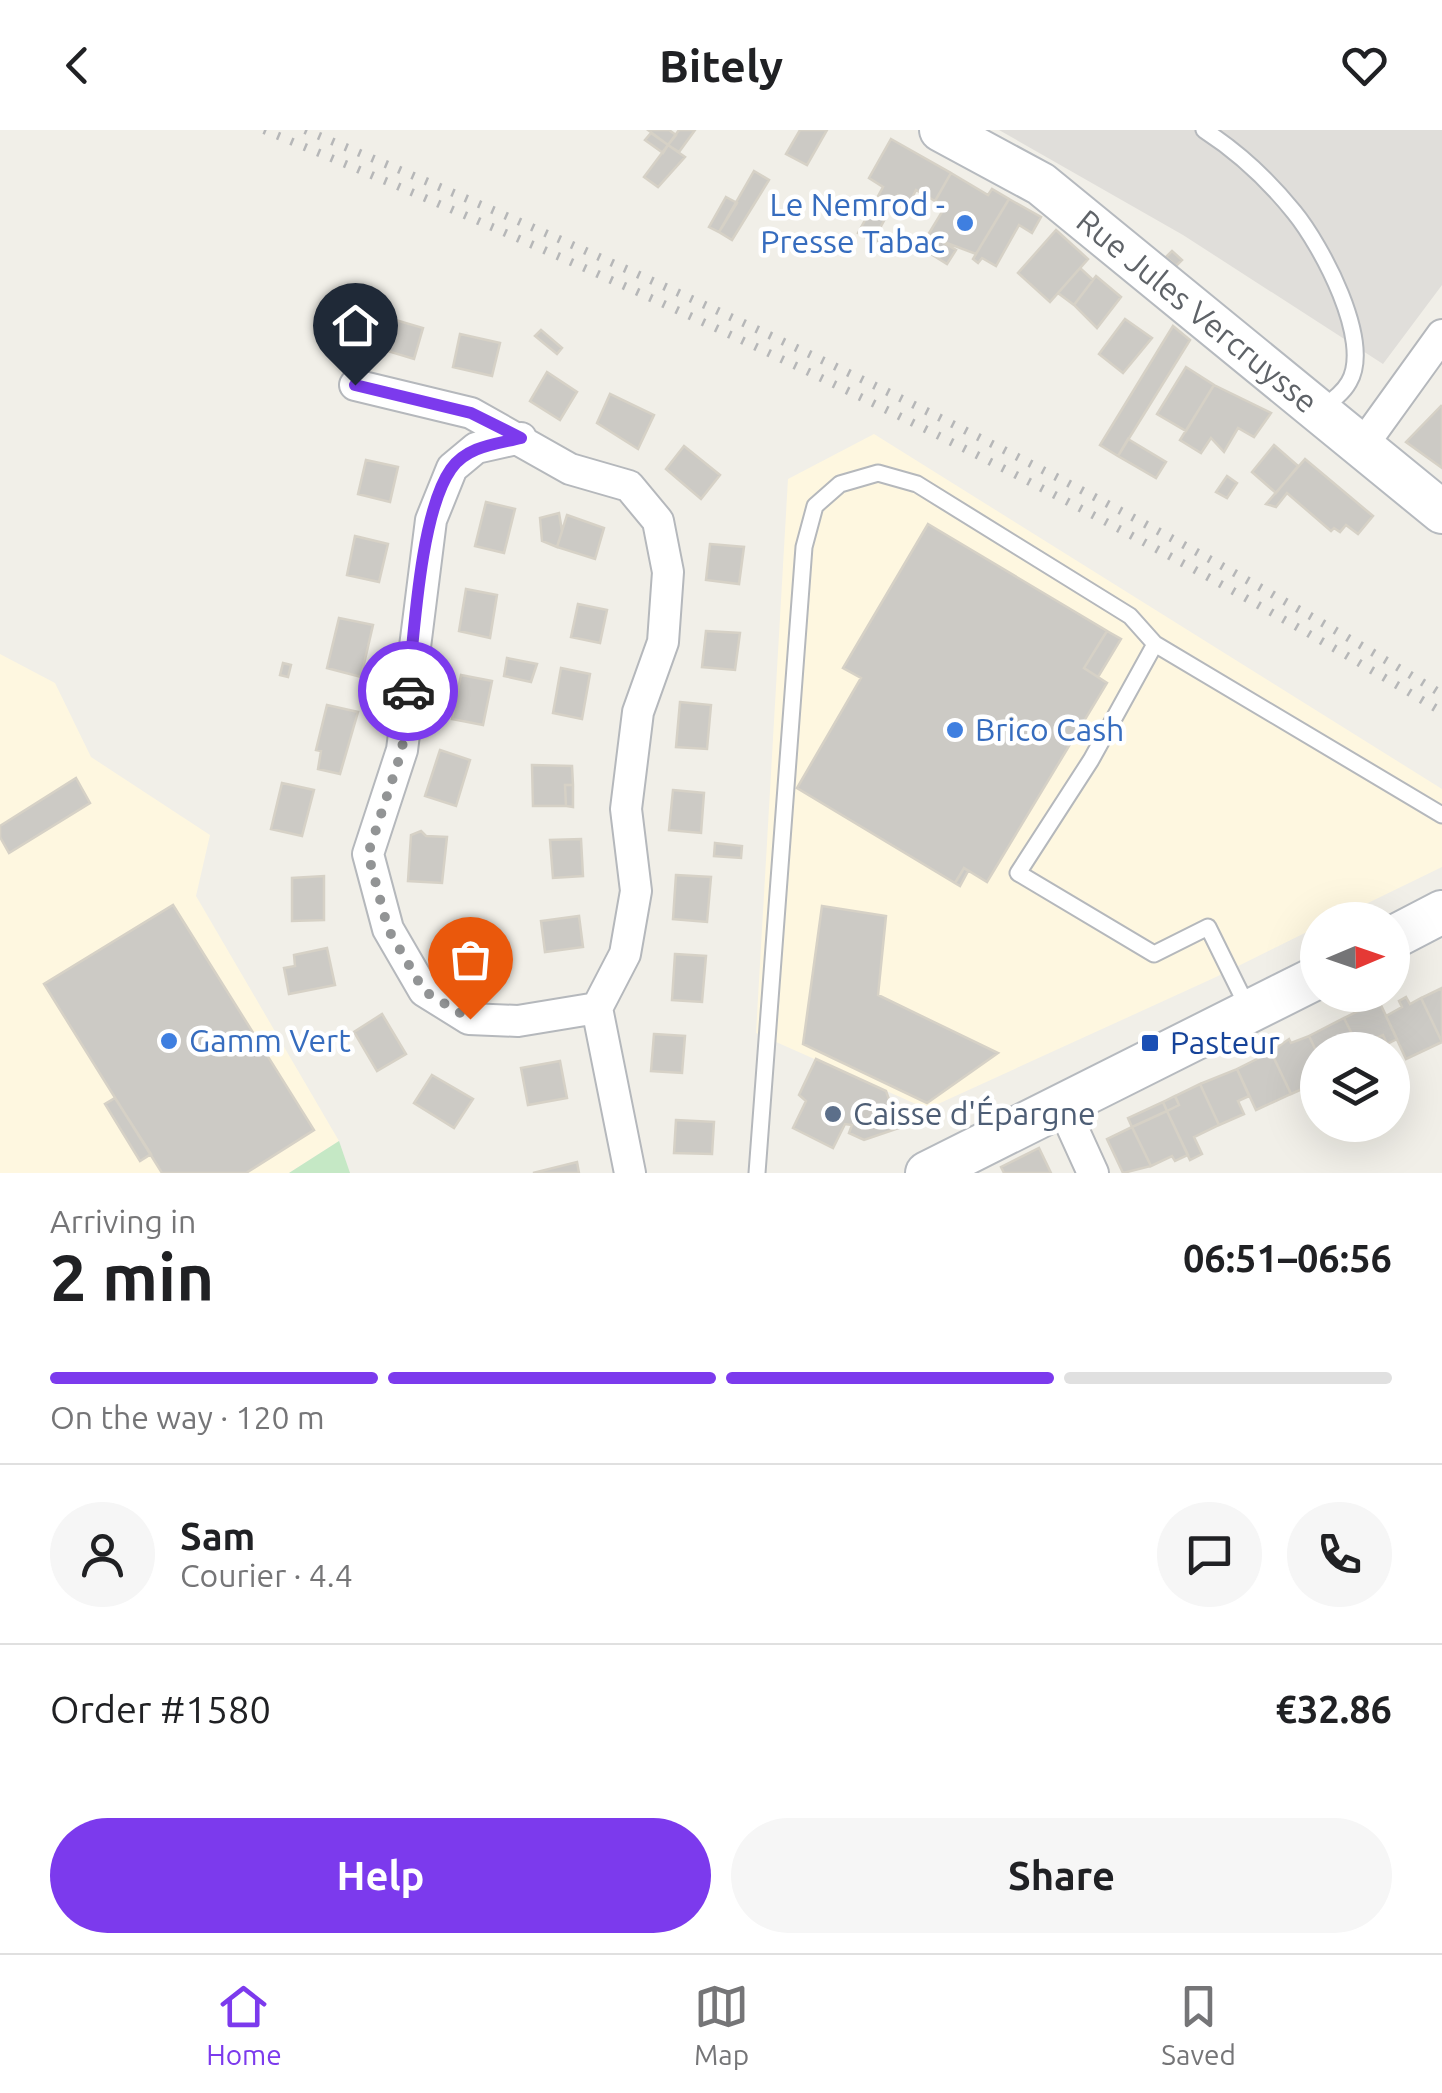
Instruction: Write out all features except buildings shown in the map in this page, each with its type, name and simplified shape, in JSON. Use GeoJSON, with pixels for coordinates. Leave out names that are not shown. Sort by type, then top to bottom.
{"type":"FeatureCollection","features":[{"type":"Feature","properties":{"kind":"main road","name":"Rue Jules Vercruysse"},"geometry":{"type":"LineString","coordinates":[[941,130],[1040,184],[1442,512]]}},
{"type":"Feature","properties":{"kind":"main road"},"geometry":{"type":"LineString","coordinates":[[1410,929],[1442,912]]}},
{"type":"Feature","properties":{"kind":"main road"},"geometry":{"type":"LineString","coordinates":[[927,1173],[1300,986]]}},
{"type":"Feature","properties":{"kind":"street"},"geometry":{"type":"LineString","coordinates":[[1362,446],[1442,335]]}},
{"type":"Feature","properties":{"kind":"street"},"geometry":{"type":"LineString","coordinates":[[355,385],[471,413],[570,469],[629,486],[658,520],[668,572],[663,642],[638,712],[626,810],[636,890],[625,954],[597,1008],[630,1173]]}},
{"type":"Feature","properties":{"kind":"street"},"geometry":{"type":"LineString","coordinates":[[521,438],[476,448],[452,468],[431,520],[402,750],[368,854],[388,929],[424,991],[470,1019],[518,1021],[597,1008]]}},
{"type":"Feature","properties":{"kind":"street"},"geometry":{"type":"LineString","coordinates":[[1063,1108],[1093,1173]]}},
{"type":"Feature","properties":{"kind":"lane"},"geometry":{"type":"LineString","coordinates":[[1204,130],[1225,144],[1296,214],[1328,268],[1352,328],[1355,365],[1350,381],[1318,411]]}},
{"type":"Feature","properties":{"kind":"lane"},"geometry":{"type":"LineString","coordinates":[[757,1173],[804,547],[815,506],[840,484],[878,473],[917,484],[1130,616],[1155,644],[1442,815]]}},
{"type":"Feature","properties":{"kind":"lane"},"geometry":{"type":"LineString","coordinates":[[1155,644],[1100,744],[1018,873],[1154,954],[1208,927],[1250,1012]]}},
{"type":"Feature","properties":{"kind":"shaded area"},"geometry":{"type":"Polygon","coordinates":[[[999,130],[1442,130],[1442,285],[1383,364],[1183,235],[999,130]]]}},
{"type":"Feature","properties":{"kind":"shaded area"},"geometry":{"type":"Polygon","coordinates":[[[874,434],[1442,789],[1442,867],[1370,902],[1300,902],[1300,935],[927,1109],[756,1033],[788,479],[874,434]]]}},
{"type":"Feature","properties":{"kind":"shaded area"},"geometry":{"type":"Polygon","coordinates":[[[0,654],[55,683],[91,757],[210,835],[196,896],[339,1141],[289,1173],[0,1173],[0,654]]]}},
{"type":"Feature","properties":{"kind":"green space"},"geometry":{"type":"Polygon","coordinates":[[[339,1141],[350,1173],[289,1173],[339,1141]]]}},
{"type":"Feature","properties":{"kind":"railway"},"geometry":{"type":"LineString","coordinates":[[264,130],[566,260],[864,399],[1156,549],[1442,712]]}},
{"type":"Feature","properties":{"kind":"railway"},"geometry":{"type":"LineString","coordinates":[[305,130],[597,256],[884,390],[1167,536],[1442,694]]}},
{"type":"Feature","properties":{"kind":"way so far"},"geometry":{"type":"LineString","coordinates":[[408,691],[402,750],[368,854],[388,929],[424,991],[470,1019]]}},
{"type":"Feature","properties":{"kind":"place","name":"Le Nemrod - Presse Tabac"},"geometry":{"type":"Point","coordinates":[965,223]}},
{"type":"Feature","properties":{"kind":"place","name":"Brico Cash"},"geometry":{"type":"Point","coordinates":[955,730]}},
{"type":"Feature","properties":{"kind":"place","name":"Gamm Vert"},"geometry":{"type":"Point","coordinates":[169,1041]}},
{"type":"Feature","properties":{"kind":"place","name":"Pasteur"},"geometry":{"type":"Point","coordinates":[1150,1043]}},
{"type":"Feature","properties":{"kind":"place","name":"Caisse d'Épargne"},"geometry":{"type":"Point","coordinates":[833,1114]}},
{"type":"Feature","properties":{"kind":"route"},"geometry":{"type":"LineString","coordinates":[[355,385],[471,413],[521,438],[476,448],[452,468],[431,520],[408,691]]}}]}
